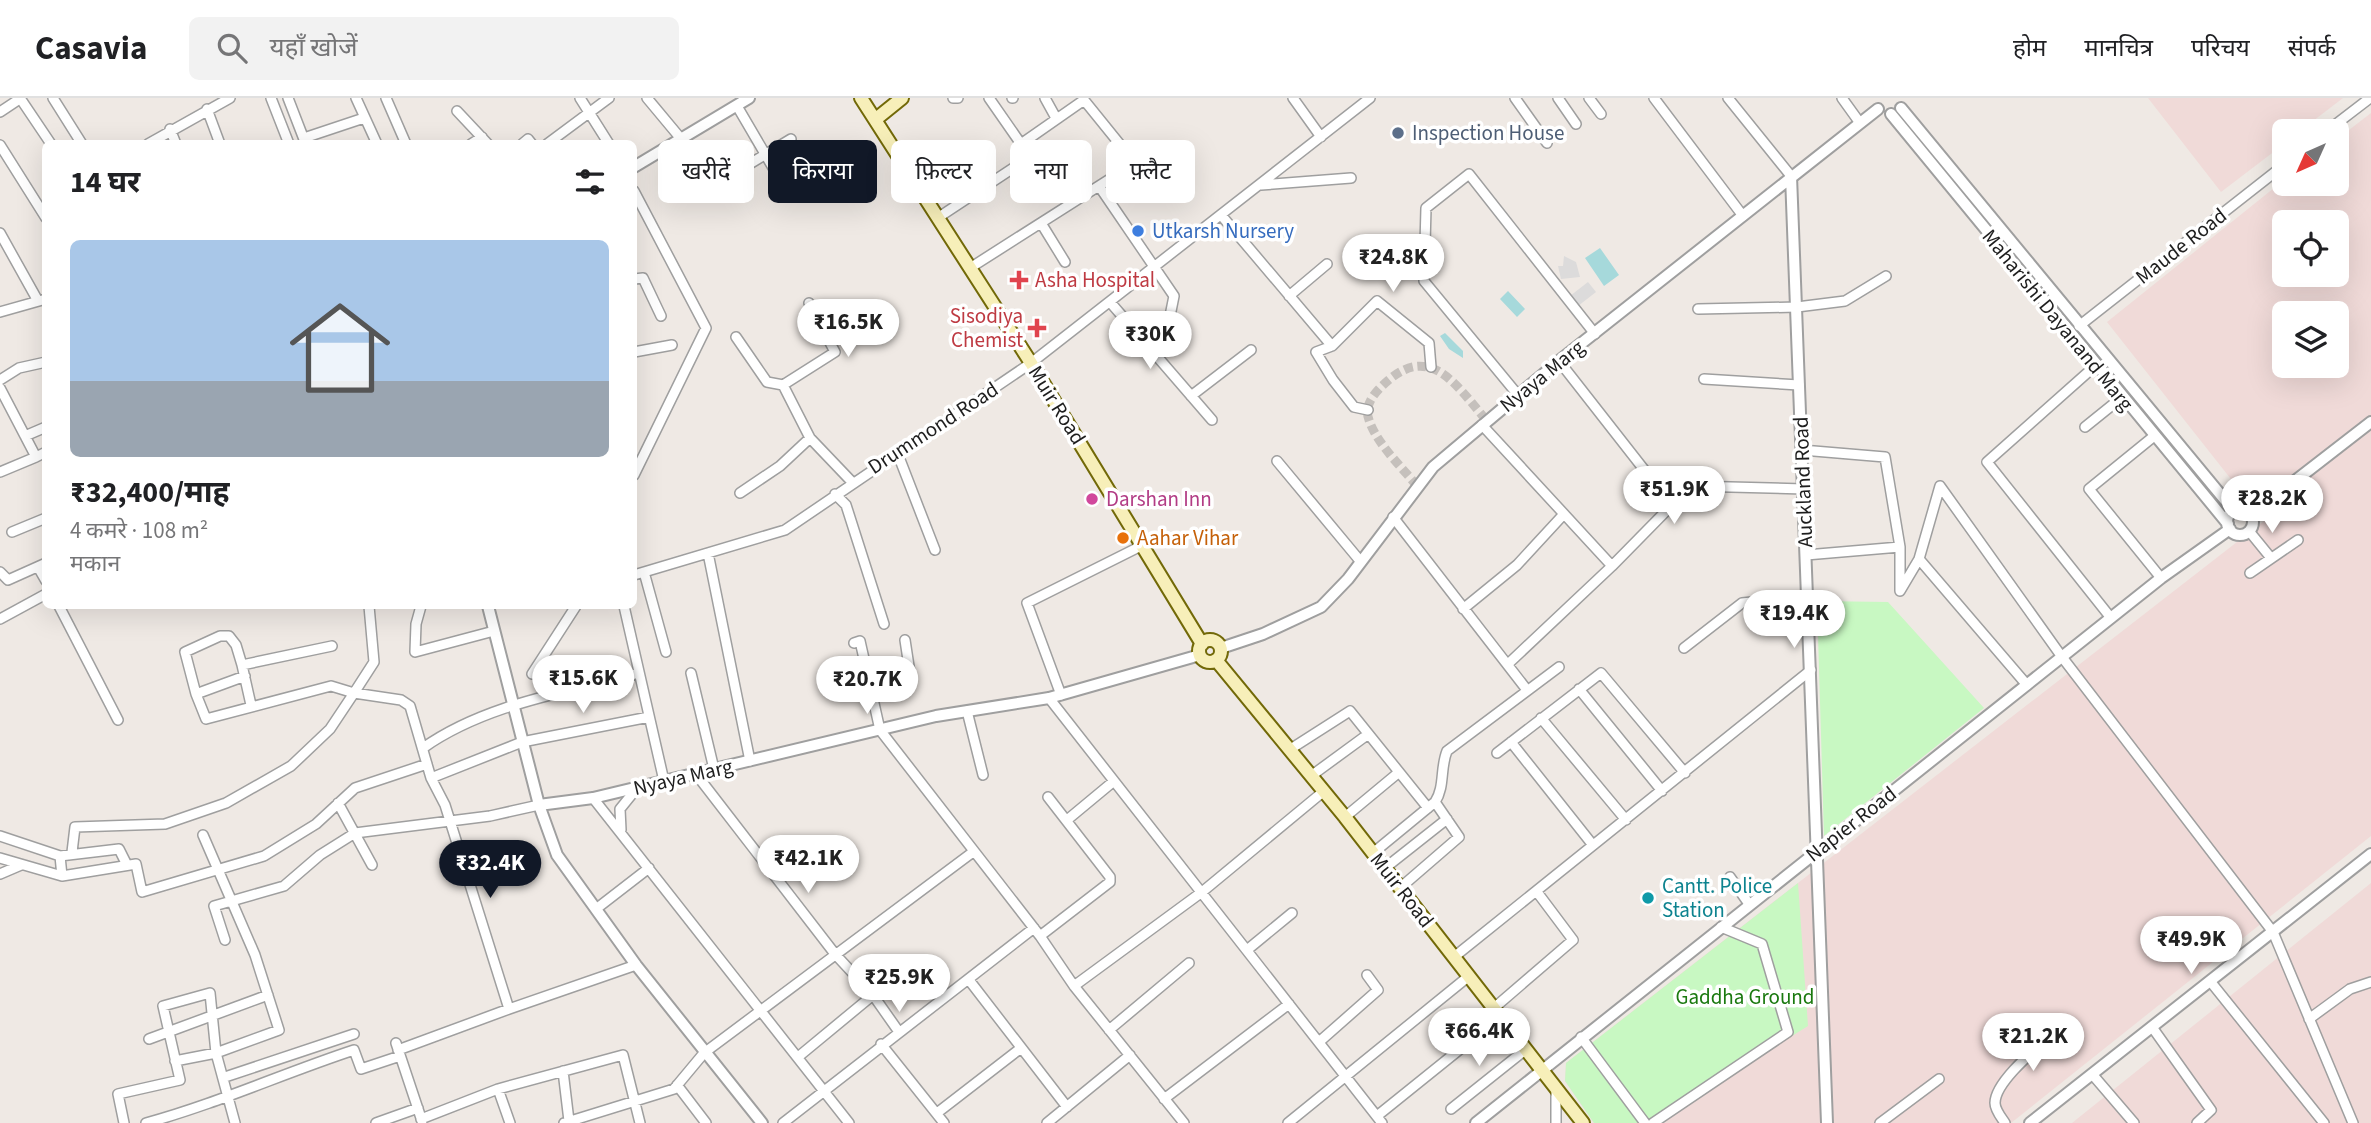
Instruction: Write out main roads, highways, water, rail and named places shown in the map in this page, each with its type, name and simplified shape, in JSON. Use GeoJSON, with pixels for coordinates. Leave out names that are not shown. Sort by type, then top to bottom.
{"type":"FeatureCollection","features":[{"type":"Feature","properties":{"kind":"main road","name":"Muir Road"},"geometry":{"type":"LineString","coordinates":[[861,98],[1031,363],[1143,545],[1201,649]]}},
{"type":"Feature","properties":{"kind":"main road"},"geometry":{"type":"LineString","coordinates":[[876,119],[902,98]]}},
{"type":"Feature","properties":{"kind":"main road"},"geometry":{"type":"LineString","coordinates":[[1213,641],[1219,654],[1208,662],[1201,649],[1213,641]]}},
{"type":"Feature","properties":{"kind":"main road","name":"Muir Road"},"geometry":{"type":"LineString","coordinates":[[1219,654],[1289,750],[1345,817],[1583,1123]]}},
{"type":"Feature","properties":{"kind":"water"},"geometry":{"type":"Polygon","coordinates":[[[1600,248],[1619,275],[1604,286],[1585,258],[1600,248]]]}},
{"type":"Feature","properties":{"kind":"water"},"geometry":{"type":"Polygon","coordinates":[[[1508,291],[1525,309],[1517,317],[1500,299],[1508,291]]]}},
{"type":"Feature","properties":{"kind":"water"},"geometry":{"type":"Polygon","coordinates":[[[1445,333],[1463,351],[1463,358],[1449,349],[1440,336],[1445,333]]]}},
{"type":"Feature","properties":{"kind":"tunnel"},"geometry":{"type":"LineString","coordinates":[[1417,486],[1383,446],[1369,420],[1367,411],[1370,402],[1381,387],[1398,373],[1413,367],[1427,367],[1452,381],[1487,421]]}},
{"type":"Feature","properties":{"kind":"place","name":"Inspection House"},"geometry":{"type":"Point","coordinates":[1398,133]}},
{"type":"Feature","properties":{"kind":"place","name":"Utkarsh Nursery"},"geometry":{"type":"Point","coordinates":[1138,231]}},
{"type":"Feature","properties":{"kind":"place","name":"Asha Hospital"},"geometry":{"type":"Point","coordinates":[1019,280]}},
{"type":"Feature","properties":{"kind":"place","name":"Sisodiya Chemist"},"geometry":{"type":"Point","coordinates":[1037,328]}},
{"type":"Feature","properties":{"kind":"place","name":"Darshan Inn"},"geometry":{"type":"Point","coordinates":[1092,499]}},
{"type":"Feature","properties":{"kind":"place","name":"Aahar Vihar"},"geometry":{"type":"Point","coordinates":[1123,538]}},
{"type":"Feature","properties":{"kind":"place","name":"Cantt. Police Station"},"geometry":{"type":"Point","coordinates":[1648,898]}},
{"type":"Feature","properties":{"kind":"park label","name":"Gaddha Ground"},"geometry":{"type":"Point","coordinates":[1745,997]}}]}
